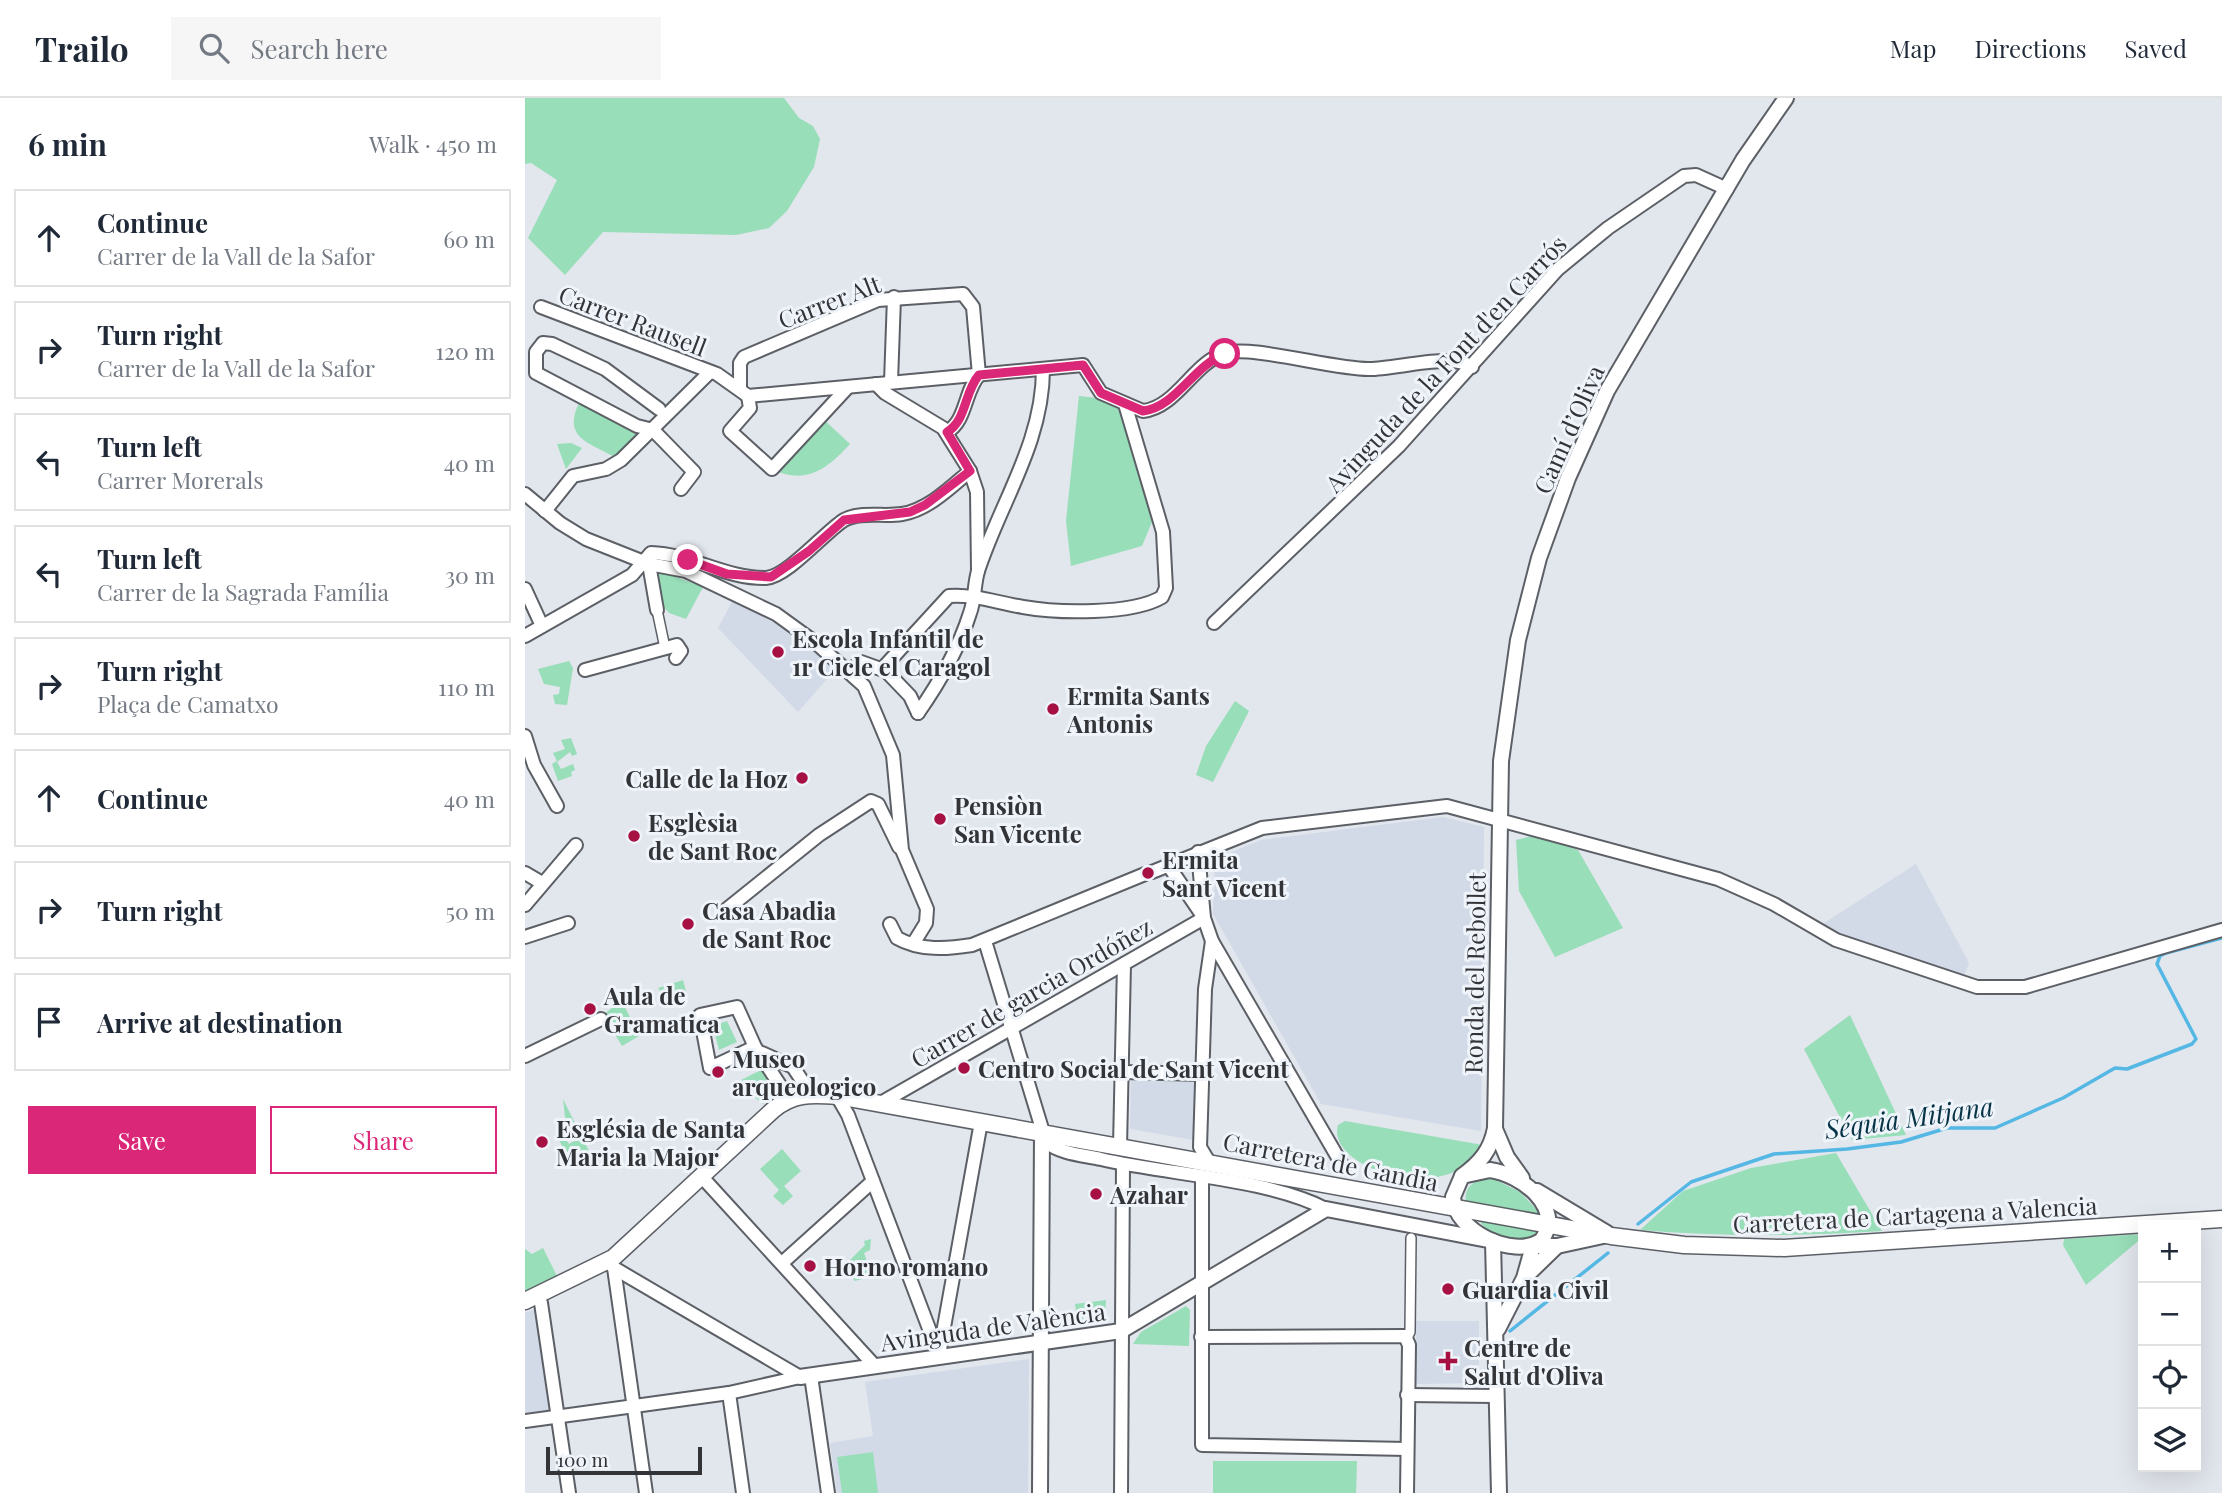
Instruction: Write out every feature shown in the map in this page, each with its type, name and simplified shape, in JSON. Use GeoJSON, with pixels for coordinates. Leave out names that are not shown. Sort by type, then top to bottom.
{"type":"FeatureCollection","features":[{"type":"Feature","properties":{"kind":"main road","name":"Carretera de Gandia"},"geometry":{"type":"LineString","coordinates":[[785,1093],[837,1096],[981,1122],[1043,1141],[1120,1146],[1611,1236]]}},
{"type":"Feature","properties":{"kind":"main road"},"geometry":{"type":"LineString","coordinates":[[531,1299],[611,1265],[785,1093]]}},
{"type":"Feature","properties":{"kind":"main road","name":"Carretera de Cartagena a Valencia"},"geometry":{"type":"LineString","coordinates":[[1611,1236],[1684,1245],[1784,1248],[2222,1219]]}},
{"type":"Feature","properties":{"kind":"street","name":"Camí d’Oliva"},"geometry":{"type":"LineString","coordinates":[[1499,819],[1503,749],[1518,640],[1549,527],[1607,391],[1743,160],[1786,98]]}},
{"type":"Feature","properties":{"kind":"street","name":"Avinguda de la Font d'en Carrós"},"geometry":{"type":"LineString","coordinates":[[1214,623],[1346,499],[1472,366],[1530,297],[1572,256],[1678,179],[1696,175],[1727,190]]}},
{"type":"Feature","properties":{"kind":"street","name":"Carrer Alt"},"geometry":{"type":"LineString","coordinates":[[744,392],[740,363],[744,357],[867,303],[894,297],[967,296],[973,307],[979,375]]}},
{"type":"Feature","properties":{"kind":"street"},"geometry":{"type":"LineString","coordinates":[[894,297],[897,400]]}},
{"type":"Feature","properties":{"kind":"street","name":"Carrer Rausell"},"geometry":{"type":"LineString","coordinates":[[541,307],[710,372],[744,392]]}},
{"type":"Feature","properties":{"kind":"street"},"geometry":{"type":"LineString","coordinates":[[659,410],[605,369],[552,344],[543,343],[536,352],[536,373],[637,426],[653,430],[694,472],[681,489]]}},
{"type":"Feature","properties":{"kind":"street"},"geometry":{"type":"LineString","coordinates":[[848,387],[772,470],[730,431],[750,408],[744,392],[848,387],[1083,365],[1101,393],[1143,411],[1160,406],[1207,362],[1232,352],[1357,369],[1387,369],[1461,360],[1472,366]]}},
{"type":"Feature","properties":{"kind":"street"},"geometry":{"type":"LineString","coordinates":[[978,571],[1029,447],[1040,402],[1043,369]]}},
{"type":"Feature","properties":{"kind":"street"},"geometry":{"type":"LineString","coordinates":[[545,510],[573,476],[616,464],[710,372]]}},
{"type":"Feature","properties":{"kind":"street"},"geometry":{"type":"LineString","coordinates":[[947,432],[958,423],[972,383],[979,375]]}},
{"type":"Feature","properties":{"kind":"street"},"geometry":{"type":"LineString","coordinates":[[848,671],[861,662],[883,668],[910,696],[918,713],[943,674],[969,616],[978,571],[977,492],[970,471],[947,432],[938,423],[897,400],[876,384]]}},
{"type":"Feature","properties":{"kind":"street"},"geometry":{"type":"LineString","coordinates":[[883,668],[947,597],[974,597],[1027,607],[1101,610],[1157,600],[1164,595],[1163,532],[1125,404]]}},
{"type":"Feature","properties":{"kind":"street"},"geometry":{"type":"LineString","coordinates":[[525,636],[632,575],[647,563],[651,553],[671,555],[727,574],[766,578],[779,573],[848,518],[900,514],[920,508],[970,471]]}},
{"type":"Feature","properties":{"kind":"street"},"geometry":{"type":"LineString","coordinates":[[525,494],[586,539],[647,563],[687,571],[776,614],[848,671],[867,691],[892,751],[900,807],[902,850]]}},
{"type":"Feature","properties":{"kind":"street"},"geometry":{"type":"LineString","coordinates":[[647,563],[665,648]]}},
{"type":"Feature","properties":{"kind":"street"},"geometry":{"type":"LineString","coordinates":[[525,589],[543,626]]}},
{"type":"Feature","properties":{"kind":"street"},"geometry":{"type":"LineString","coordinates":[[585,670],[679,646],[681,654],[676,658]]}},
{"type":"Feature","properties":{"kind":"street"},"geometry":{"type":"LineString","coordinates":[[525,736],[530,767],[557,806]]}},
{"type":"Feature","properties":{"kind":"street"},"geometry":{"type":"LineString","coordinates":[[727,909],[818,835],[871,801],[878,804],[902,850],[927,913],[926,923],[913,944]]}},
{"type":"Feature","properties":{"kind":"street"},"geometry":{"type":"LineString","coordinates":[[890,924],[897,938],[913,944],[949,948],[985,941],[1070,903],[1242,835],[1282,824],[1433,806],[1460,808],[1499,819],[1512,826],[1717,879],[1774,904],[1836,940],[1977,987],[2025,987],[2222,930]]}},
{"type":"Feature","properties":{"kind":"street","name":"Ronda del Rebollet"},"geometry":{"type":"LineString","coordinates":[[1462,1176],[1486,1153],[1495,1128],[1499,819]]}},
{"type":"Feature","properties":{"kind":"street"},"geometry":{"type":"LineString","coordinates":[[525,905],[576,845]]}},
{"type":"Feature","properties":{"kind":"street"},"geometry":{"type":"LineString","coordinates":[[1198,852],[1204,918],[1212,941],[1344,1168]]}},
{"type":"Feature","properties":{"kind":"street"},"geometry":{"type":"LineString","coordinates":[[1168,865],[1204,918]]}},
{"type":"Feature","properties":{"kind":"street"},"geometry":{"type":"LineString","coordinates":[[525,873],[542,883]]}},
{"type":"Feature","properties":{"kind":"street","name":"Carrer de garcia Ordóñez"},"geometry":{"type":"LineString","coordinates":[[879,1104],[1204,918]]}},
{"type":"Feature","properties":{"kind":"street"},"geometry":{"type":"LineString","coordinates":[[525,937],[568,923]]}},
{"type":"Feature","properties":{"kind":"street"},"geometry":{"type":"LineString","coordinates":[[985,941],[1043,1141],[1040,1493]]}},
{"type":"Feature","properties":{"kind":"street"},"geometry":{"type":"LineString","coordinates":[[1209,1162],[1200,1147],[1205,989],[1212,941]]}},
{"type":"Feature","properties":{"kind":"street"},"geometry":{"type":"LineString","coordinates":[[1120,1146],[1124,964]]}},
{"type":"Feature","properties":{"kind":"street"},"geometry":{"type":"LineString","coordinates":[[785,1093],[758,1050],[737,1007],[700,1015],[710,1068],[758,1050],[790,1065],[811,1094]]}},
{"type":"Feature","properties":{"kind":"street"},"geometry":{"type":"LineString","coordinates":[[525,1056],[601,1019]]}},
{"type":"Feature","properties":{"kind":"street"},"geometry":{"type":"LineString","coordinates":[[785,1093],[796,1072]]}},
{"type":"Feature","properties":{"kind":"street"},"geometry":{"type":"LineString","coordinates":[[1123,1072],[1203,1074]]}},
{"type":"Feature","properties":{"kind":"street"},"geometry":{"type":"LineString","coordinates":[[837,1096],[848,1115],[939,1355]]}},
{"type":"Feature","properties":{"kind":"street"},"geometry":{"type":"LineString","coordinates":[[939,1355],[981,1122]]}},
{"type":"Feature","properties":{"kind":"street","name":"Ronda del Rebollet"},"geometry":{"type":"LineString","coordinates":[[1495,1128],[1507,1157],[1544,1205],[1548,1224]]}},
{"type":"Feature","properties":{"kind":"street","name":"Carretera de Gandia"},"geometry":{"type":"LineString","coordinates":[[1043,1141],[1055,1149],[1123,1164],[1294,1195],[1326,1209]]}},
{"type":"Feature","properties":{"kind":"street"},"geometry":{"type":"LineString","coordinates":[[1121,1493],[1123,1164]]}},
{"type":"Feature","properties":{"kind":"street"},"geometry":{"type":"LineString","coordinates":[[1493,1241],[1465,1223],[1454,1207],[1454,1192],[1462,1176],[1480,1170],[1500,1171],[1611,1236]]}},
{"type":"Feature","properties":{"kind":"street"},"geometry":{"type":"LineString","coordinates":[[702,1177],[874,1365]]}},
{"type":"Feature","properties":{"kind":"street"},"geometry":{"type":"LineString","coordinates":[[1202,1178],[1202,1445],[1407,1449]]}},
{"type":"Feature","properties":{"kind":"street"},"geometry":{"type":"LineString","coordinates":[[782,1263],[873,1181]]}},
{"type":"Feature","properties":{"kind":"street"},"geometry":{"type":"LineString","coordinates":[[1326,1209],[1493,1241],[1533,1246],[1556,1246],[1611,1236]]}},
{"type":"Feature","properties":{"kind":"street","name":"Avinguda de València"},"geometry":{"type":"LineString","coordinates":[[806,1376],[1121,1331],[1326,1209]]}},
{"type":"Feature","properties":{"kind":"street"},"geometry":{"type":"LineString","coordinates":[[1496,1343],[1501,1318],[1524,1278],[1533,1246],[1544,1237],[1548,1224]]}},
{"type":"Feature","properties":{"kind":"street"},"geometry":{"type":"LineString","coordinates":[[1407,1493],[1407,1338],[1410,1332],[1411,1238]]}},
{"type":"Feature","properties":{"kind":"street"},"geometry":{"type":"LineString","coordinates":[[1493,1241],[1499,1493]]}},
{"type":"Feature","properties":{"kind":"street"},"geometry":{"type":"LineString","coordinates":[[1524,1278],[1556,1246]]}},
{"type":"Feature","properties":{"kind":"street"},"geometry":{"type":"LineString","coordinates":[[611,1265],[806,1376],[828,1493]]}},
{"type":"Feature","properties":{"kind":"street"},"geometry":{"type":"LineString","coordinates":[[611,1265],[646,1493]]}},
{"type":"Feature","properties":{"kind":"street"},"geometry":{"type":"LineString","coordinates":[[531,1299],[541,1303],[569,1493]]}},
{"type":"Feature","properties":{"kind":"street"},"geometry":{"type":"LineString","coordinates":[[924,1319],[935,1323],[945,1318]]}},
{"type":"Feature","properties":{"kind":"street"},"geometry":{"type":"LineString","coordinates":[[1202,1337],[1401,1334],[1407,1338]]}},
{"type":"Feature","properties":{"kind":"street"},"geometry":{"type":"LineString","coordinates":[[525,1421],[729,1393],[806,1376]]}},
{"type":"Feature","properties":{"kind":"street"},"geometry":{"type":"LineString","coordinates":[[729,1393],[743,1493]]}},
{"type":"Feature","properties":{"kind":"street"},"geometry":{"type":"LineString","coordinates":[[1407,1395],[1496,1396]]}},
{"type":"Feature","properties":{"kind":"shaded area","name":"Escola Infantil de 1r Cicle el Caragol"},"geometry":{"type":"Polygon","coordinates":[[[733,600],[794,634],[836,669],[798,712],[718,628],[733,600]]]}},
{"type":"Feature","properties":{"kind":"shaded area"},"geometry":{"type":"Polygon","coordinates":[[[1443,817],[1484,827],[1481,1131],[1321,1104],[1213,914],[1215,859],[1261,840],[1443,817]]]}},
{"type":"Feature","properties":{"kind":"shaded area"},"geometry":{"type":"Polygon","coordinates":[[[1916,864],[1969,963],[1964,976],[1846,937],[1821,925],[1916,864]]]}},
{"type":"Feature","properties":{"kind":"shaded area"},"geometry":{"type":"Polygon","coordinates":[[[1131,1080],[1196,1081],[1194,1140],[1130,1129],[1131,1080]]]}},
{"type":"Feature","properties":{"kind":"shaded area"},"geometry":{"type":"Polygon","coordinates":[[[536,1311],[549,1410],[525,1413],[525,1313],[536,1311]]]}},
{"type":"Feature","properties":{"kind":"shaded area","name":"Centre de Salut d'Oliva"},"geometry":{"type":"Polygon","coordinates":[[[1416,1321],[1479,1321],[1479,1383],[1416,1384],[1416,1321]]]}},
{"type":"Feature","properties":{"kind":"shaded area"},"geometry":{"type":"Polygon","coordinates":[[[1029,1359],[1028,1493],[837,1493],[830,1443],[873,1436],[865,1382],[1029,1359]]]}},
{"type":"Feature","properties":{"kind":"green space"},"geometry":{"type":"Polygon","coordinates":[[[525,98],[784,98],[799,118],[813,126],[820,139],[814,167],[787,211],[769,228],[736,235],[603,232],[565,275],[528,238],[557,180],[531,163],[525,164],[525,98]]]}},
{"type":"Feature","properties":{"kind":"green space"},"geometry":{"type":"Polygon","coordinates":[[[1079,396],[1097,398],[1123,409],[1146,487],[1152,522],[1142,546],[1071,566],[1066,521],[1079,396]]]}},
{"type":"Feature","properties":{"kind":"green space"},"geometry":{"type":"Polygon","coordinates":[[[579,403],[639,435],[620,454],[613,456],[594,447],[576,431],[575,414],[579,403]]]}},
{"type":"Feature","properties":{"kind":"green space"},"geometry":{"type":"Polygon","coordinates":[[[821,417],[850,444],[825,467],[806,475],[795,476],[772,469],[821,417]]]}},
{"type":"Feature","properties":{"kind":"green space"},"geometry":{"type":"Polygon","coordinates":[[[571,443],[582,448],[566,469],[557,444],[571,443]]]}},
{"type":"Feature","properties":{"kind":"green space"},"geometry":{"type":"Polygon","coordinates":[[[657,570],[703,587],[686,619],[669,613],[662,605],[657,570]]]}},
{"type":"Feature","properties":{"kind":"green space"},"geometry":{"type":"Polygon","coordinates":[[[569,661],[573,668],[567,705],[555,704],[553,695],[559,694],[560,687],[544,684],[538,669],[569,661]]]}},
{"type":"Feature","properties":{"kind":"green space"},"geometry":{"type":"Polygon","coordinates":[[[1235,701],[1249,711],[1213,782],[1196,775],[1206,746],[1235,701]]]}},
{"type":"Feature","properties":{"kind":"green space"},"geometry":{"type":"Polygon","coordinates":[[[571,738],[577,754],[572,756],[570,752],[557,762],[561,769],[573,764],[575,770],[571,772],[572,776],[558,781],[552,764],[557,761],[553,753],[565,749],[561,740],[571,738]]]}},
{"type":"Feature","properties":{"kind":"green space"},"geometry":{"type":"Polygon","coordinates":[[[1536,835],[1578,850],[1623,928],[1555,957],[1519,891],[1516,840],[1536,835]]]}},
{"type":"Feature","properties":{"kind":"green space"},"geometry":{"type":"Polygon","coordinates":[[[683,980],[686,991],[682,992],[683,1000],[675,1002],[666,991],[662,993],[658,988],[683,980]]]}},
{"type":"Feature","properties":{"kind":"green space"},"geometry":{"type":"Polygon","coordinates":[[[617,1004],[624,1005],[639,1036],[622,1046],[603,1015],[617,1004]]]}},
{"type":"Feature","properties":{"kind":"green space"},"geometry":{"type":"Polygon","coordinates":[[[1850,1015],[1906,1135],[1852,1140],[1804,1049],[1850,1015]]]}},
{"type":"Feature","properties":{"kind":"green space"},"geometry":{"type":"Polygon","coordinates":[[[727,1021],[737,1042],[719,1050],[713,1026],[727,1021]]]}},
{"type":"Feature","properties":{"kind":"green space"},"geometry":{"type":"Polygon","coordinates":[[[765,1068],[777,1091],[763,1104],[737,1082],[765,1068]]]}},
{"type":"Feature","properties":{"kind":"green space"},"geometry":{"type":"Polygon","coordinates":[[[563,1099],[589,1151],[571,1163],[559,1140],[564,1137],[569,1144],[576,1140],[565,1117],[563,1099]]]}},
{"type":"Feature","properties":{"kind":"green space"},"geometry":{"type":"Polygon","coordinates":[[[1345,1121],[1483,1145],[1468,1164],[1446,1175],[1421,1178],[1395,1176],[1371,1168],[1351,1156],[1339,1141],[1338,1125],[1345,1121]]]}},
{"type":"Feature","properties":{"kind":"green space"},"geometry":{"type":"Polygon","coordinates":[[[782,1149],[801,1171],[784,1186],[793,1196],[783,1205],[773,1196],[779,1190],[760,1169],[782,1149]]]}},
{"type":"Feature","properties":{"kind":"green space"},"geometry":{"type":"Polygon","coordinates":[[[1836,1153],[1882,1231],[1761,1235],[1640,1230],[1683,1191],[1751,1168],[1836,1153]]]}},
{"type":"Feature","properties":{"kind":"green space"},"geometry":{"type":"Polygon","coordinates":[[[1494,1179],[1520,1192],[1539,1212],[1538,1215],[1466,1202],[1467,1191],[1473,1183],[1494,1179]]]}},
{"type":"Feature","properties":{"kind":"green space"},"geometry":{"type":"Polygon","coordinates":[[[1479,1219],[1537,1230],[1532,1237],[1516,1241],[1497,1236],[1479,1219]]]}},
{"type":"Feature","properties":{"kind":"green space"},"geometry":{"type":"Polygon","coordinates":[[[2138,1234],[2138,1242],[2086,1285],[2063,1245],[2064,1239],[2138,1234]]]}},
{"type":"Feature","properties":{"kind":"green space"},"geometry":{"type":"Polygon","coordinates":[[[871,1239],[870,1250],[864,1253],[868,1264],[879,1261],[881,1266],[871,1270],[873,1276],[855,1281],[852,1277],[856,1273],[848,1262],[865,1245],[864,1241],[871,1239]]]}},
{"type":"Feature","properties":{"kind":"green space"},"geometry":{"type":"Polygon","coordinates":[[[543,1248],[557,1276],[525,1291],[525,1249],[532,1254],[543,1248]]]}},
{"type":"Feature","properties":{"kind":"green space"},"geometry":{"type":"Polygon","coordinates":[[[1106,1300],[1105,1316],[1077,1320],[1075,1304],[1106,1300]]]}},
{"type":"Feature","properties":{"kind":"green space"},"geometry":{"type":"Polygon","coordinates":[[[1186,1306],[1190,1310],[1189,1346],[1133,1344],[1141,1332],[1186,1306]]]}},
{"type":"Feature","properties":{"kind":"green space"},"geometry":{"type":"Polygon","coordinates":[[[873,1452],[878,1493],[842,1493],[837,1457],[873,1452]]]}},
{"type":"Feature","properties":{"kind":"green space"},"geometry":{"type":"Polygon","coordinates":[[[1213,1461],[1357,1461],[1356,1493],[1213,1493],[1213,1461]]]}},
{"type":"Feature","properties":{"kind":"waterway","name":"Séquia Mitjana"},"geometry":{"type":"LineString","coordinates":[[1638,1224],[1691,1182],[1774,1154],[1901,1142],[1947,1128],[1995,1128],[2063,1098],[2115,1068],[2127,1069],[2192,1044],[2196,1039],[2157,964],[2160,956],[2166,953],[2222,938]]}},
{"type":"Feature","properties":{"kind":"waterway","name":"Séquia Mitjana"},"geometry":{"type":"LineString","coordinates":[[1510,1331],[1608,1253]]}},
{"type":"Feature","properties":{"kind":"place","name":"Escola Infantil de 1r Cicle el Caragol"},"geometry":{"type":"Point","coordinates":[778,652]}},
{"type":"Feature","properties":{"kind":"place","name":"Ermita Sants Antonis"},"geometry":{"type":"Point","coordinates":[1053,709]}},
{"type":"Feature","properties":{"kind":"place","name":"Calle de la Hoz"},"geometry":{"type":"Point","coordinates":[802,778]}},
{"type":"Feature","properties":{"kind":"place","name":"Pensiòn San Vicente"},"geometry":{"type":"Point","coordinates":[940,819]}},
{"type":"Feature","properties":{"kind":"place","name":"Esglèsia de Sant Roc"},"geometry":{"type":"Point","coordinates":[634,836]}},
{"type":"Feature","properties":{"kind":"place","name":"Ermita Sant Vicent"},"geometry":{"type":"Point","coordinates":[1148,873]}},
{"type":"Feature","properties":{"kind":"place","name":"Casa Abadia de Sant Roc"},"geometry":{"type":"Point","coordinates":[688,924]}},
{"type":"Feature","properties":{"kind":"place","name":"Aula de Gramatica"},"geometry":{"type":"Point","coordinates":[590,1009]}},
{"type":"Feature","properties":{"kind":"place","name":"Centro Social de Sant Vicent"},"geometry":{"type":"Point","coordinates":[964,1068]}},
{"type":"Feature","properties":{"kind":"place","name":"Museo arqueologico"},"geometry":{"type":"Point","coordinates":[718,1072]}},
{"type":"Feature","properties":{"kind":"place","name":"Església de Santa Maria la Major"},"geometry":{"type":"Point","coordinates":[542,1142]}},
{"type":"Feature","properties":{"kind":"place","name":"Azahar"},"geometry":{"type":"Point","coordinates":[1096,1194]}},
{"type":"Feature","properties":{"kind":"place","name":"Horno romano"},"geometry":{"type":"Point","coordinates":[810,1266]}},
{"type":"Feature","properties":{"kind":"place","name":"Guardia Civil"},"geometry":{"type":"Point","coordinates":[1448,1289]}},
{"type":"Feature","properties":{"kind":"place","name":"Centre de Salut d'Oliva"},"geometry":{"type":"Point","coordinates":[1448,1361]}},
{"type":"Feature","properties":{"kind":"route"},"geometry":{"type":"LineString","coordinates":[[688,560],[727,574],[771,577],[809,551],[831,529],[848,518],[904,514],[925,505],[970,471],[947,432],[958,423],[972,383],[979,375],[1083,365],[1101,393],[1143,411],[1160,406],[1202,366],[1225,354]]}}]}
